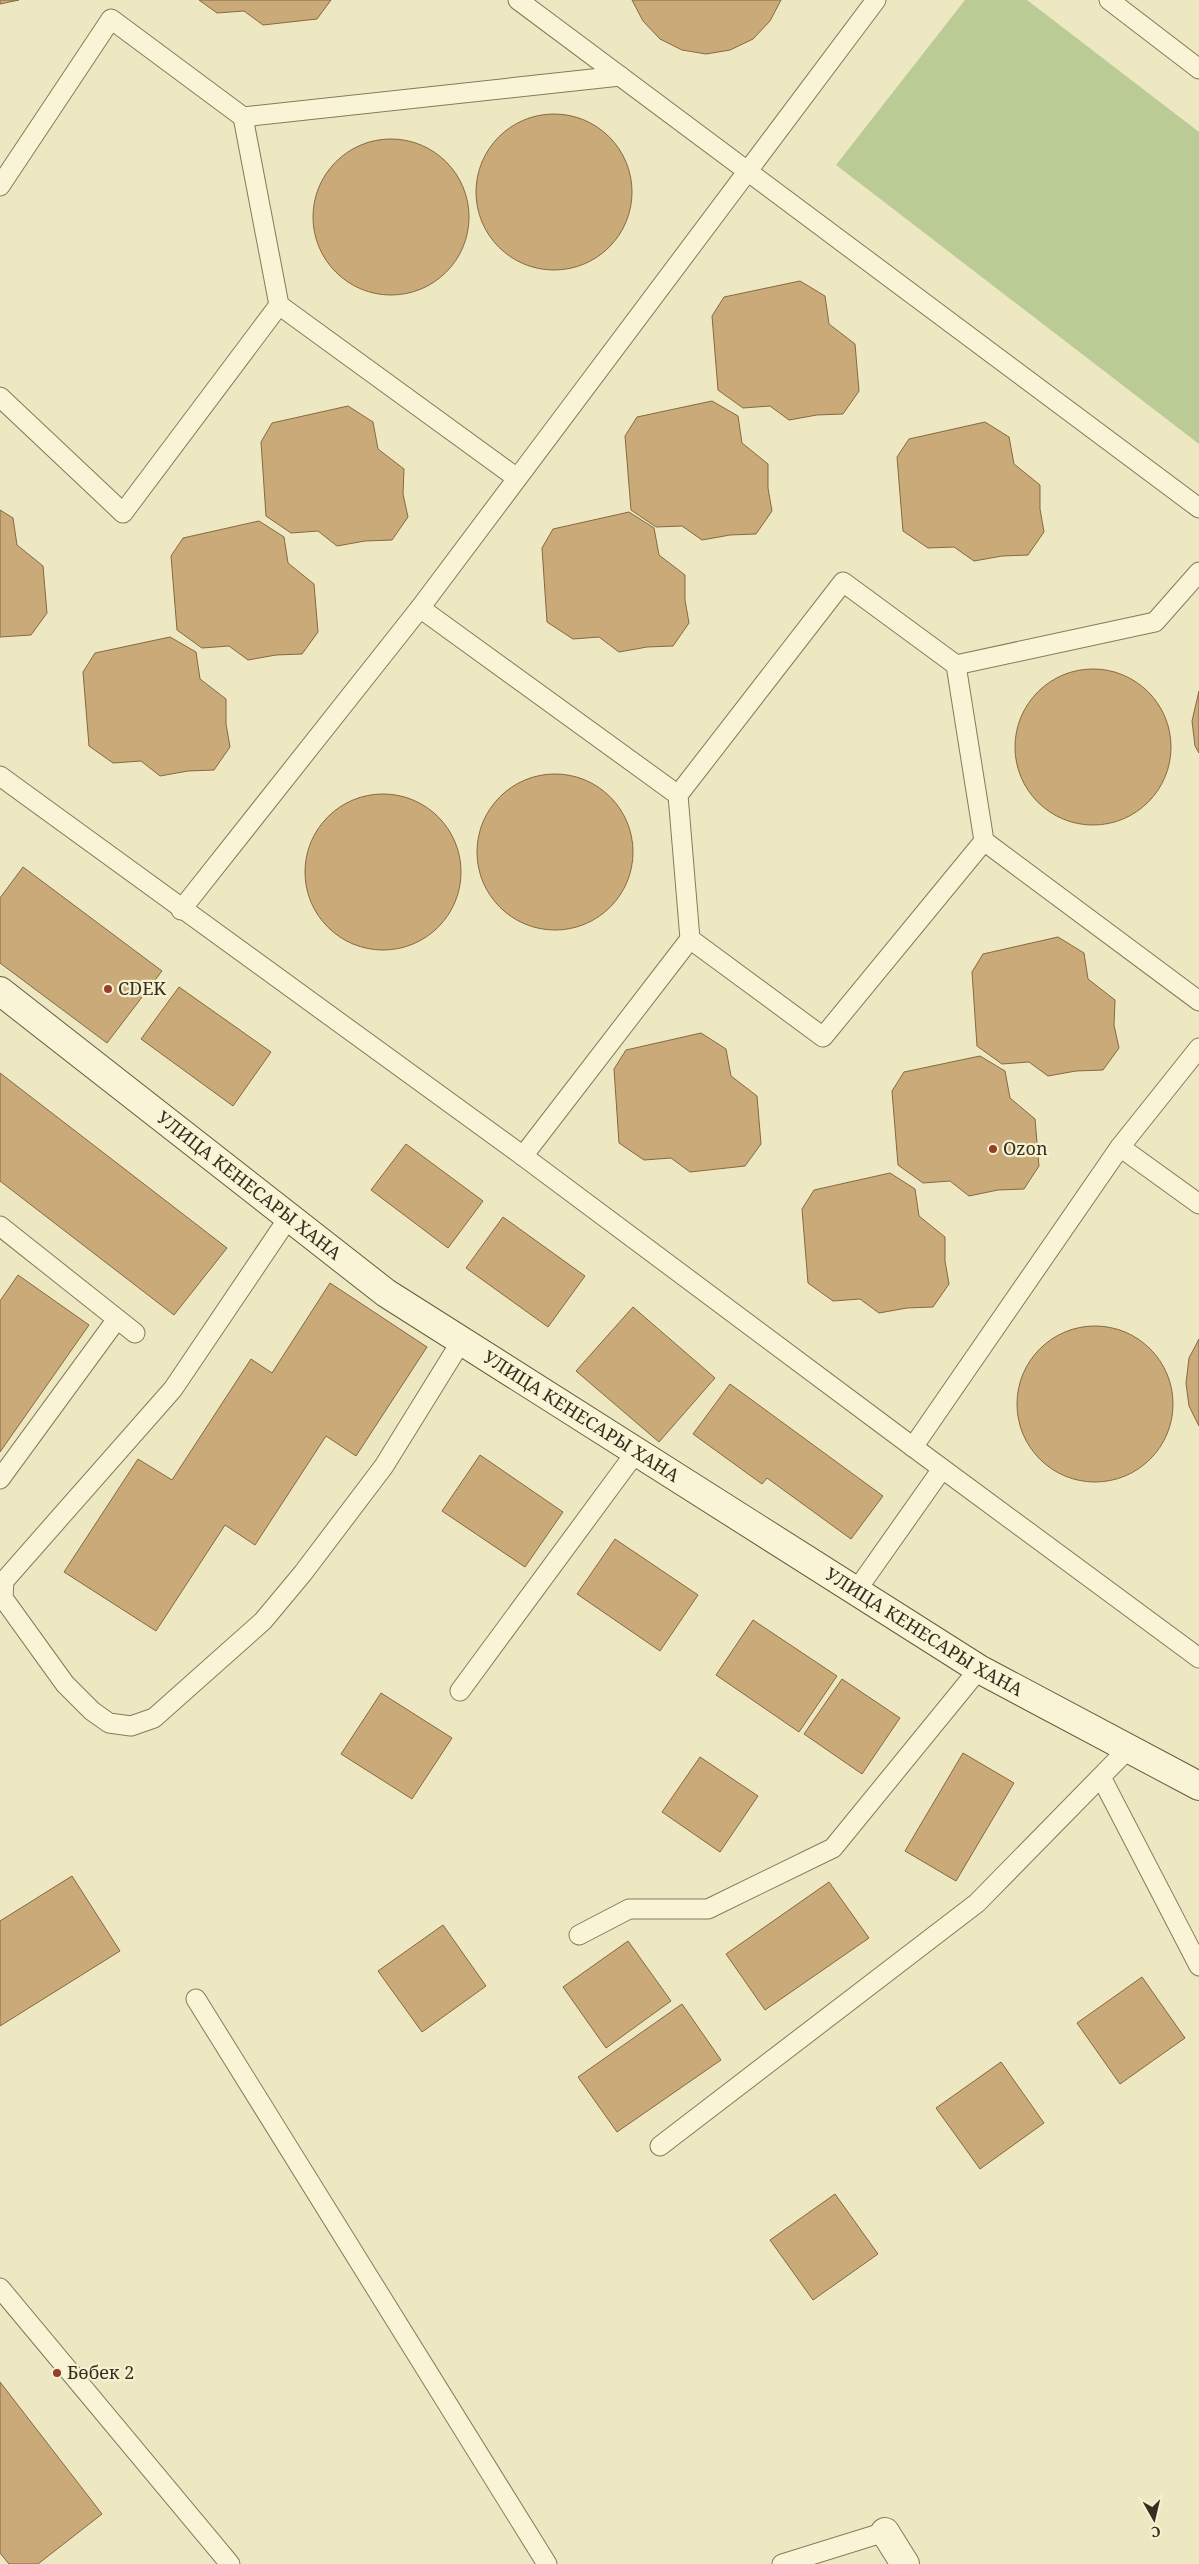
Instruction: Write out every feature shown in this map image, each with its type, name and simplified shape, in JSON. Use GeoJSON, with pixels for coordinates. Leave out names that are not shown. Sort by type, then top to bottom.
{"type":"FeatureCollection","features":[{"type":"Feature","properties":{"kind":"street","name":"УЛИЦА КЕНЕСАРЫ ХАНА"},"geometry":{"type":"LineString","coordinates":[[0,991],[386,1293],[979,1669],[1199,1786]]}},
{"type":"Feature","properties":{"kind":"street"},"geometry":{"type":"LineString","coordinates":[[885,2532],[905,2564]]}},
{"type":"Feature","properties":{"kind":"lane"},"geometry":{"type":"LineString","coordinates":[[518,0],[1199,508]]}},
{"type":"Feature","properties":{"kind":"lane"},"geometry":{"type":"LineString","coordinates":[[181,910],[420,608],[876,0]]}},
{"type":"Feature","properties":{"kind":"lane"},"geometry":{"type":"LineString","coordinates":[[1109,0],[1199,69]]}},
{"type":"Feature","properties":{"kind":"lane"},"geometry":{"type":"LineString","coordinates":[[0,186],[112,20],[243,117],[279,305],[517,478]]}},
{"type":"Feature","properties":{"kind":"lane"},"geometry":{"type":"LineString","coordinates":[[243,117],[620,76]]}},
{"type":"Feature","properties":{"kind":"lane"},"geometry":{"type":"LineString","coordinates":[[0,397],[124,513],[279,305]]}},
{"type":"Feature","properties":{"kind":"lane"},"geometry":{"type":"LineString","coordinates":[[956,665],[1155,622],[1199,572]]}},
{"type":"Feature","properties":{"kind":"lane"},"geometry":{"type":"LineString","coordinates":[[523,1156],[690,939],[678,795],[843,582],[956,665],[984,841],[1199,1001]]}},
{"type":"Feature","properties":{"kind":"lane"},"geometry":{"type":"LineString","coordinates":[[420,608],[678,795]]}},
{"type":"Feature","properties":{"kind":"lane"},"geometry":{"type":"LineString","coordinates":[[0,776],[181,910],[523,1156],[1199,1658]]}},
{"type":"Feature","properties":{"kind":"lane"},"geometry":{"type":"LineString","coordinates":[[690,939],[823,1037],[984,841]]}},
{"type":"Feature","properties":{"kind":"lane"},"geometry":{"type":"LineString","coordinates":[[913,1447],[1120,1147],[1199,1048]]}},
{"type":"Feature","properties":{"kind":"lane"},"geometry":{"type":"LineString","coordinates":[[1120,1147],[1199,1204]]}},
{"type":"Feature","properties":{"kind":"lane"},"geometry":{"type":"LineString","coordinates":[[289,1217],[172,1389],[4,1582],[3,1598],[65,1684],[92,1711],[109,1723],[131,1726],[154,1718],[264,1621],[384,1466],[462,1340]]}},
{"type":"Feature","properties":{"kind":"lane"},"geometry":{"type":"LineString","coordinates":[[0,1226],[135,1333]]}},
{"type":"Feature","properties":{"kind":"lane"},"geometry":{"type":"LineString","coordinates":[[0,1478],[117,1319]]}},
{"type":"Feature","properties":{"kind":"lane"},"geometry":{"type":"LineString","coordinates":[[460,1691],[636,1452]]}},
{"type":"Feature","properties":{"kind":"lane"},"geometry":{"type":"LineString","coordinates":[[856,1591],[942,1469]]}},
{"type":"Feature","properties":{"kind":"lane"},"geometry":{"type":"LineString","coordinates":[[579,1935],[629,1909],[708,1909],[833,1848],[979,1669]]}},
{"type":"Feature","properties":{"kind":"lane"},"geometry":{"type":"LineString","coordinates":[[660,2146],[977,1903],[1129,1748]]}},
{"type":"Feature","properties":{"kind":"lane"},"geometry":{"type":"LineString","coordinates":[[1101,1777],[1199,1966]]}},
{"type":"Feature","properties":{"kind":"lane"},"geometry":{"type":"LineString","coordinates":[[196,1999],[547,2564]]}},
{"type":"Feature","properties":{"kind":"lane"},"geometry":{"type":"LineString","coordinates":[[0,2288],[230,2564]]}},
{"type":"Feature","properties":{"kind":"lane"},"geometry":{"type":"LineString","coordinates":[[782,2564],[885,2532]]}},
{"type":"Feature","properties":{"kind":"green space"},"geometry":{"type":"Polygon","coordinates":[[[965,0],[1027,0],[1199,132],[1199,444],[836,165],[965,0]]]}},
{"type":"Feature","properties":{"kind":"building"},"geometry":{"type":"Polygon","coordinates":[[[0,0],[19,0],[0,4],[0,0]]]}},
{"type":"Feature","properties":{"kind":"building"},"geometry":{"type":"Polygon","coordinates":[[[199,0],[331,0],[317,19],[263,25],[244,11],[217,13],[199,0]]]}},
{"type":"Feature","properties":{"kind":"building"},"geometry":{"type":"Polygon","coordinates":[[[632,0],[781,0],[770,21],[753,39],[730,50],[706,54],[682,50],[660,39],[643,21],[632,0]]]}},
{"type":"Feature","properties":{"kind":"building"},"geometry":{"type":"Polygon","coordinates":[[[554,114],[584,120],[597,127],[609,137],[619,149],[626,162],[632,192],[626,222],[619,235],[609,247],[597,257],[584,264],[554,270],[524,264],[511,257],[499,247],[489,235],[482,222],[476,192],[482,162],[489,149],[499,137],[511,127],[524,120],[554,114]]]}},
{"type":"Feature","properties":{"kind":"building"},"geometry":{"type":"Polygon","coordinates":[[[383,139],[399,139],[414,142],[428,148],[446,162],[460,180],[466,194],[469,217],[466,240],[460,254],[446,272],[428,286],[414,292],[399,295],[383,295],[368,292],[354,286],[336,272],[326,260],[316,240],[313,225],[313,209],[316,194],[322,180],[336,162],[348,152],[368,142],[383,139]]]}},
{"type":"Feature","properties":{"kind":"building"},"geometry":{"type":"Polygon","coordinates":[[[800,281],[825,296],[829,324],[855,344],[859,391],[843,414],[817,415],[789,420],[770,406],[743,408],[718,390],[712,316],[724,297],[800,281]]]}},
{"type":"Feature","properties":{"kind":"building"},"geometry":{"type":"Polygon","coordinates":[[[712,401],[738,416],[742,443],[768,464],[768,488],[772,511],[756,534],[730,535],[702,540],[682,526],[656,527],[631,510],[625,436],[637,417],[712,401]]]}},
{"type":"Feature","properties":{"kind":"building"},"geometry":{"type":"Polygon","coordinates":[[[348,406],[373,422],[378,449],[404,469],[403,494],[408,517],[392,540],[365,541],[337,546],[318,531],[291,533],[266,516],[261,442],[272,423],[348,406]]]}},
{"type":"Feature","properties":{"kind":"building"},"geometry":{"type":"Polygon","coordinates":[[[985,422],[1009,437],[1014,464],[1040,485],[1040,509],[1044,532],[1028,555],[1002,556],[974,561],[954,547],[928,548],[903,531],[897,457],[909,439],[985,422]]]}},
{"type":"Feature","properties":{"kind":"building"},"geometry":{"type":"Polygon","coordinates":[[[0,510],[13,518],[17,545],[43,566],[47,613],[31,635],[0,637],[0,510]]]}},
{"type":"Feature","properties":{"kind":"building"},"geometry":{"type":"Polygon","coordinates":[[[629,512],[654,528],[659,555],[685,575],[685,600],[689,623],[673,646],[647,647],[619,652],[599,637],[573,639],[547,622],[542,548],[553,529],[629,512]]]}},
{"type":"Feature","properties":{"kind":"building"},"geometry":{"type":"Polygon","coordinates":[[[259,521],[284,537],[288,563],[314,584],[318,632],[302,654],[276,655],[248,660],[229,646],[202,648],[177,630],[171,556],[183,538],[259,521]]]}},
{"type":"Feature","properties":{"kind":"building"},"geometry":{"type":"Polygon","coordinates":[[[170,637],[196,652],[200,679],[226,699],[226,724],[230,747],[214,770],[188,771],[160,776],[141,761],[113,763],[89,746],[83,672],[95,653],[170,637]]]}},
{"type":"Feature","properties":{"kind":"building"},"geometry":{"type":"Polygon","coordinates":[[[1085,669],[1101,669],[1116,672],[1130,678],[1148,692],[1162,710],[1168,724],[1171,747],[1168,770],[1162,784],[1148,802],[1130,816],[1116,822],[1101,825],[1085,825],[1070,822],[1056,816],[1038,802],[1028,790],[1018,770],[1015,755],[1015,739],[1018,724],[1024,710],[1038,692],[1050,682],[1070,672],[1085,669]]]}},
{"type":"Feature","properties":{"kind":"building"},"geometry":{"type":"Polygon","coordinates":[[[1199,691],[1199,753],[1195,746],[1192,721],[1199,691]]]}},
{"type":"Feature","properties":{"kind":"building"},"geometry":{"type":"Polygon","coordinates":[[[547,774],[563,774],[578,777],[592,783],[610,797],[624,815],[630,829],[633,852],[630,875],[624,889],[610,907],[592,921],[578,927],[563,930],[547,930],[532,927],[518,921],[500,907],[490,895],[480,875],[477,860],[477,844],[480,829],[486,815],[500,797],[512,787],[532,777],[547,774]]]}},
{"type":"Feature","properties":{"kind":"building"},"geometry":{"type":"Polygon","coordinates":[[[375,794],[391,794],[406,797],[420,803],[438,817],[452,835],[458,849],[461,872],[458,895],[452,909],[438,927],[420,941],[406,947],[391,950],[375,950],[360,947],[346,941],[328,927],[318,915],[308,895],[305,880],[305,864],[308,849],[314,835],[328,817],[340,807],[360,797],[375,794]]]}},
{"type":"Feature","properties":{"kind":"building"},"geometry":{"type":"Polygon","coordinates":[[[23,867],[162,971],[107,1043],[0,963],[0,898],[23,867]]]}},
{"type":"Feature","properties":{"kind":"building"},"geometry":{"type":"Polygon","coordinates":[[[1058,937],[1084,953],[1088,979],[1115,1000],[1114,1025],[1119,1048],[1103,1070],[1076,1071],[1048,1076],[1029,1062],[1002,1064],[977,1046],[972,972],[983,954],[1058,937]]]}},
{"type":"Feature","properties":{"kind":"building"},"geometry":{"type":"Polygon","coordinates":[[[179,987],[271,1052],[233,1106],[141,1039],[179,987]]]}},
{"type":"Feature","properties":{"kind":"building"},"geometry":{"type":"Polygon","coordinates":[[[701,1033],[726,1049],[731,1076],[757,1096],[761,1144],[745,1166],[690,1172],[671,1158],[644,1160],[619,1143],[614,1069],[626,1050],[701,1033]]]}},
{"type":"Feature","properties":{"kind":"building"},"geometry":{"type":"Polygon","coordinates":[[[980,1056],[1005,1071],[1010,1098],[1035,1119],[1039,1166],[1024,1189],[998,1190],[969,1196],[950,1181],[923,1183],[898,1165],[892,1091],[904,1072],[980,1056]]]}},
{"type":"Feature","properties":{"kind":"building"},"geometry":{"type":"Polygon","coordinates":[[[0,1073],[227,1248],[174,1315],[0,1181],[0,1073]]]}},
{"type":"Feature","properties":{"kind":"building"},"geometry":{"type":"Polygon","coordinates":[[[406,1144],[483,1201],[448,1248],[371,1190],[406,1144]]]}},
{"type":"Feature","properties":{"kind":"building"},"geometry":{"type":"Polygon","coordinates":[[[890,1173],[915,1189],[919,1216],[945,1237],[945,1261],[949,1284],[933,1307],[907,1308],[879,1313],[860,1299],[833,1301],[808,1283],[802,1209],[814,1190],[890,1173]]]}},
{"type":"Feature","properties":{"kind":"building"},"geometry":{"type":"Polygon","coordinates":[[[503,1217],[585,1276],[548,1327],[466,1268],[503,1217]]]}},
{"type":"Feature","properties":{"kind":"building"},"geometry":{"type":"Polygon","coordinates":[[[18,1275],[89,1325],[0,1452],[0,1301],[18,1275]]]}},
{"type":"Feature","properties":{"kind":"building"},"geometry":{"type":"Polygon","coordinates":[[[330,1283],[427,1347],[356,1456],[326,1436],[255,1545],[225,1525],[156,1631],[64,1572],[138,1459],[172,1480],[251,1359],[272,1373],[330,1283]]]}},
{"type":"Feature","properties":{"kind":"building"},"geometry":{"type":"Polygon","coordinates":[[[633,1307],[715,1378],[659,1442],[576,1371],[633,1307]]]}},
{"type":"Feature","properties":{"kind":"building"},"geometry":{"type":"Polygon","coordinates":[[[1087,1326],[1103,1326],[1118,1329],[1132,1335],[1150,1349],[1164,1367],[1170,1381],[1173,1404],[1170,1427],[1164,1441],[1150,1459],[1132,1473],[1118,1479],[1103,1482],[1087,1482],[1072,1479],[1058,1473],[1040,1459],[1030,1447],[1020,1427],[1017,1412],[1017,1396],[1020,1381],[1026,1367],[1040,1349],[1052,1339],[1072,1329],[1087,1326]]]}},
{"type":"Feature","properties":{"kind":"building"},"geometry":{"type":"Polygon","coordinates":[[[1199,1339],[1199,1426],[1189,1406],[1186,1383],[1189,1358],[1199,1339]]]}},
{"type":"Feature","properties":{"kind":"building"},"geometry":{"type":"Polygon","coordinates":[[[730,1384],[883,1496],[851,1539],[767,1478],[762,1484],[693,1434],[730,1384]]]}},
{"type":"Feature","properties":{"kind":"building"},"geometry":{"type":"Polygon","coordinates":[[[480,1455],[563,1512],[525,1567],[442,1511],[480,1455]]]}},
{"type":"Feature","properties":{"kind":"building"},"geometry":{"type":"Polygon","coordinates":[[[615,1539],[698,1595],[660,1651],[577,1594],[615,1539]]]}},
{"type":"Feature","properties":{"kind":"building"},"geometry":{"type":"Polygon","coordinates":[[[753,1620],[837,1676],[799,1732],[716,1675],[753,1620]]]}},
{"type":"Feature","properties":{"kind":"building"},"geometry":{"type":"Polygon","coordinates":[[[842,1679],[900,1718],[862,1774],[804,1734],[842,1679]]]}},
{"type":"Feature","properties":{"kind":"building"},"geometry":{"type":"Polygon","coordinates":[[[381,1693],[452,1738],[412,1799],[341,1754],[381,1693]]]}},
{"type":"Feature","properties":{"kind":"building"},"geometry":{"type":"Polygon","coordinates":[[[963,1753],[1014,1783],[956,1881],[905,1851],[963,1753]]]}},
{"type":"Feature","properties":{"kind":"building"},"geometry":{"type":"Polygon","coordinates":[[[700,1757],[758,1796],[720,1852],[662,1812],[700,1757]]]}},
{"type":"Feature","properties":{"kind":"building"},"geometry":{"type":"Polygon","coordinates":[[[72,1876],[120,1951],[0,2026],[0,1921],[72,1876]]]}},
{"type":"Feature","properties":{"kind":"building"},"geometry":{"type":"Polygon","coordinates":[[[829,1882],[869,1938],[765,2010],[726,1954],[829,1882]]]}},
{"type":"Feature","properties":{"kind":"building"},"geometry":{"type":"Polygon","coordinates":[[[443,1925],[486,1986],[422,2032],[378,1971],[443,1925]]]}},
{"type":"Feature","properties":{"kind":"building"},"geometry":{"type":"Polygon","coordinates":[[[628,1941],[671,2001],[606,2048],[563,1987],[628,1941]]]}},
{"type":"Feature","properties":{"kind":"building"},"geometry":{"type":"Polygon","coordinates":[[[1142,1977],[1185,2038],[1120,2084],[1077,2023],[1142,1977]]]}},
{"type":"Feature","properties":{"kind":"building"},"geometry":{"type":"Polygon","coordinates":[[[682,2004],[721,2060],[617,2132],[578,2077],[682,2004]]]}},
{"type":"Feature","properties":{"kind":"building"},"geometry":{"type":"Polygon","coordinates":[[[1001,2062],[1044,2123],[980,2169],[936,2108],[1001,2062]]]}},
{"type":"Feature","properties":{"kind":"building"},"geometry":{"type":"Polygon","coordinates":[[[835,2194],[878,2254],[813,2300],[770,2240],[835,2194]]]}},
{"type":"Feature","properties":{"kind":"building"},"geometry":{"type":"Polygon","coordinates":[[[0,2382],[102,2514],[38,2564],[9,2564],[0,2553],[0,2382]]]}},
{"type":"Feature","properties":{"kind":"place","name":"CDEK"},"geometry":{"type":"Point","coordinates":[108,989]}},
{"type":"Feature","properties":{"kind":"place","name":"Ozon"},"geometry":{"type":"Point","coordinates":[993,1149]}},
{"type":"Feature","properties":{"kind":"place","name":"Бөбек 2"},"geometry":{"type":"Point","coordinates":[57,2373]}}]}
